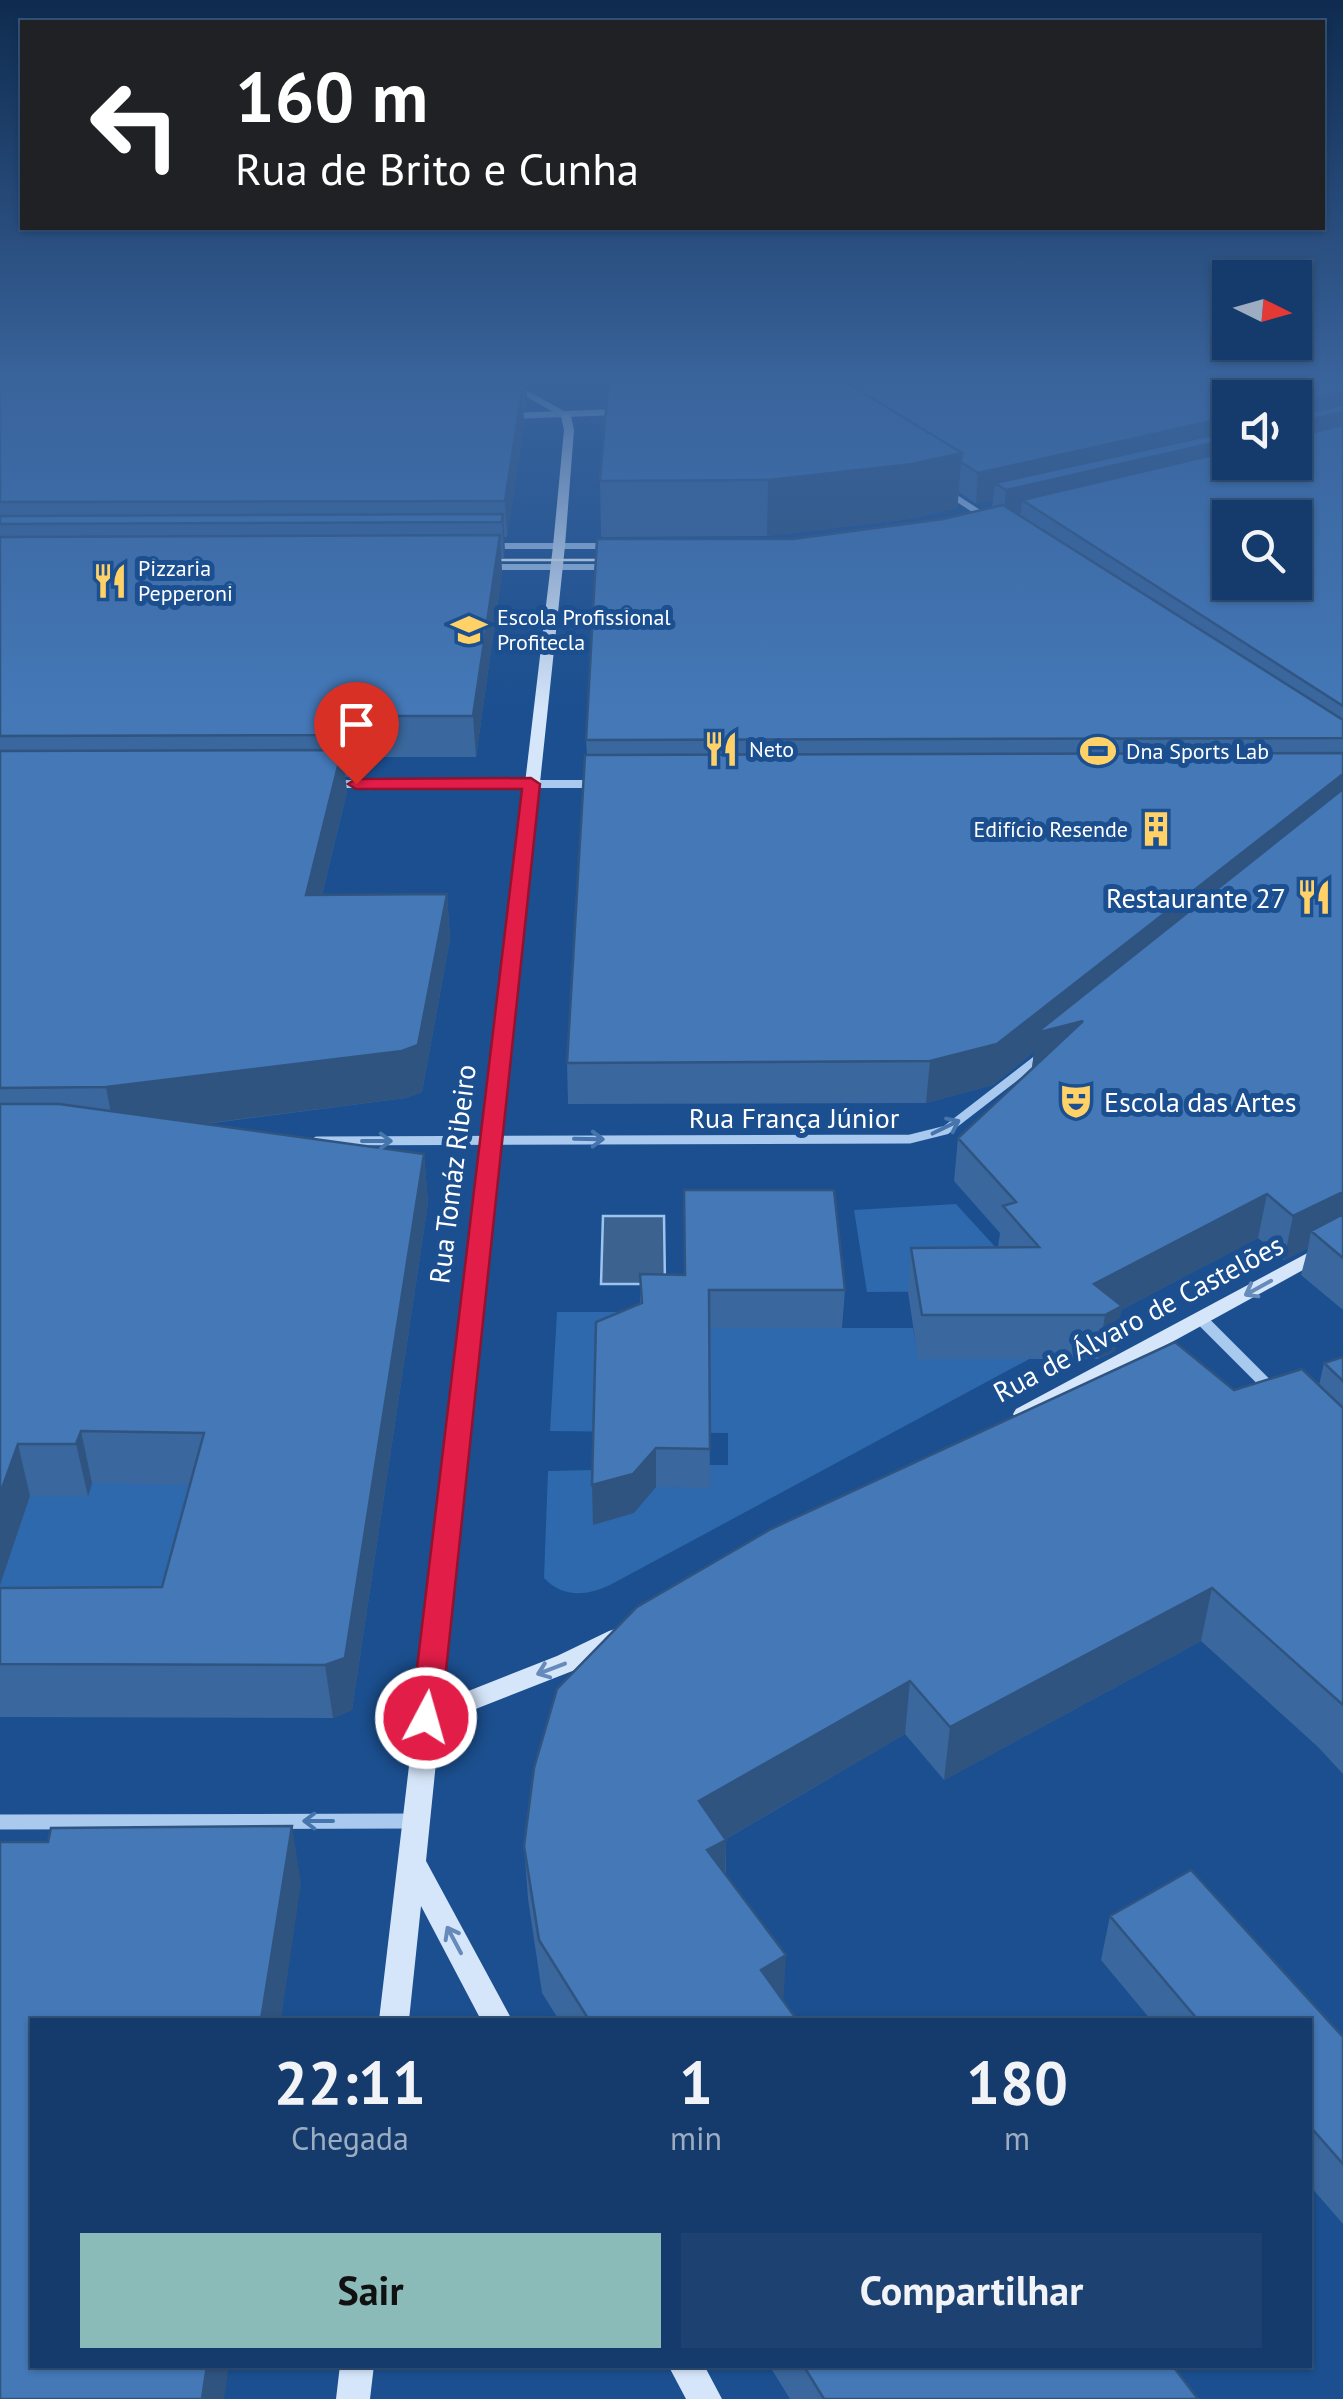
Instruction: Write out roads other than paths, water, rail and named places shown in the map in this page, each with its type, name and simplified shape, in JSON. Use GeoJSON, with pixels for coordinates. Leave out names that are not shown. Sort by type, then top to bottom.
{"type":"FeatureCollection","features":[{"type":"Feature","properties":{"kind":"street","name":"Rua Tomáz Ribeiro"},"geometry":{"type":"LineString","coordinates":[[394,2018],[564,489]]}},
{"type":"Feature","properties":{"kind":"street"},"geometry":{"type":"LineString","coordinates":[[947,492],[994,522]]}},
{"type":"Feature","properties":{"kind":"street"},"geometry":{"type":"LineString","coordinates":[[962,516],[995,508]]}},
{"type":"Feature","properties":{"kind":"street"},"geometry":{"type":"LineString","coordinates":[[488,546],[619,546]]}},
{"type":"Feature","properties":{"kind":"street"},"geometry":{"type":"LineString","coordinates":[[524,567],[527,546]]}},
{"type":"Feature","properties":{"kind":"street"},"geometry":{"type":"LineString","coordinates":[[599,567],[601,546]]}},
{"type":"Feature","properties":{"kind":"street"},"geometry":{"type":"LineString","coordinates":[[474,567],[617,567]]}},
{"type":"Feature","properties":{"kind":"street"},"geometry":{"type":"LineString","coordinates":[[317,784],[606,784]]}},
{"type":"Feature","properties":{"kind":"street","name":"Rua França Júnior"},"geometry":{"type":"LineString","coordinates":[[312,1141],[910,1139],[946,1130],[1049,1050]]}},
{"type":"Feature","properties":{"kind":"street","name":"Rua de Álvaro de Castelões"},"geometry":{"type":"LineString","coordinates":[[1010,1421],[1343,1240]]}},
{"type":"Feature","properties":{"kind":"street"},"geometry":{"type":"LineString","coordinates":[[1200,1319],[1280,1397]]}},
{"type":"Feature","properties":{"kind":"street"},"geometry":{"type":"LineString","coordinates":[[426,1718],[566,1663],[636,1628]]}},
{"type":"Feature","properties":{"kind":"street"},"geometry":{"type":"LineString","coordinates":[[0,1822],[415,1821]]}},
{"type":"Feature","properties":{"kind":"street"},"geometry":{"type":"LineString","coordinates":[[412,1860],[496,2018]]}},
{"type":"Feature","properties":{"kind":"street"},"geometry":{"type":"LineString","coordinates":[[353,2399],[357,2368]]}},
{"type":"Feature","properties":{"kind":"street"},"geometry":{"type":"LineString","coordinates":[[687,2368],[705,2399]]}},
{"type":"Feature","properties":{"kind":"tram line"},"geometry":{"type":"LineString","coordinates":[[475,560],[625,560]]}},
{"type":"Feature","properties":{"kind":"place","name":"Pizzaria Pepperoni"},"geometry":{"type":"Point","coordinates":[110,581]}},
{"type":"Feature","properties":{"kind":"place","name":"Escola Profissional Profitecla"},"geometry":{"type":"Point","coordinates":[469,630]}},
{"type":"Feature","properties":{"kind":"place","name":"Neto"},"geometry":{"type":"Point","coordinates":[721,749]}},
{"type":"Feature","properties":{"kind":"place","name":"Dna Sports Lab"},"geometry":{"type":"Point","coordinates":[1098,751]}},
{"type":"Feature","properties":{"kind":"place","name":"Edifício Resende"},"geometry":{"type":"Point","coordinates":[1156,829]}},
{"type":"Feature","properties":{"kind":"place","name":"Restaurante 27"},"geometry":{"type":"Point","coordinates":[1314,897]}},
{"type":"Feature","properties":{"kind":"place","name":"Escola das Artes"},"geometry":{"type":"Point","coordinates":[1076,1101]}}]}
